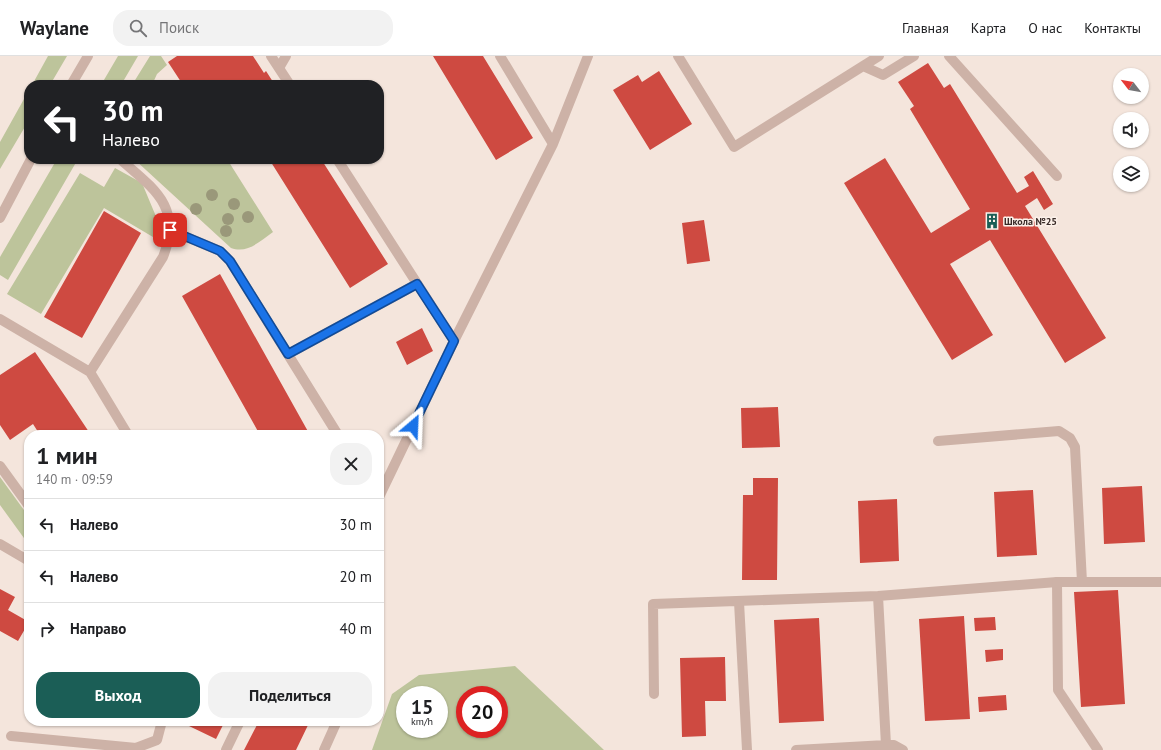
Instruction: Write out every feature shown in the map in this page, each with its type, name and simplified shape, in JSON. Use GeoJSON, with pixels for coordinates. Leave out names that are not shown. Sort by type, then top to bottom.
{"type":"FeatureCollection","features":[{"type":"Feature","properties":{"kind":"street"},"geometry":{"type":"LineString","coordinates":[[74,80],[88,56]]}},
{"type":"Feature","properties":{"kind":"street"},"geometry":{"type":"LineString","coordinates":[[271,56],[287,80]]}},
{"type":"Feature","properties":{"kind":"street"},"geometry":{"type":"LineString","coordinates":[[279,68],[286,56]]}},
{"type":"Feature","properties":{"kind":"street"},"geometry":{"type":"LineString","coordinates":[[500,56],[553,144]]}},
{"type":"Feature","properties":{"kind":"street"},"geometry":{"type":"LineString","coordinates":[[384,487],[454,341],[553,144],[588,56]]}},
{"type":"Feature","properties":{"kind":"street"},"geometry":{"type":"LineString","coordinates":[[678,56],[734,147],[879,56]]}},
{"type":"Feature","properties":{"kind":"street"},"geometry":{"type":"LineString","coordinates":[[863,66],[883,75],[914,56]]}},
{"type":"Feature","properties":{"kind":"street"},"geometry":{"type":"LineString","coordinates":[[949,56],[1058,176]]}},
{"type":"Feature","properties":{"kind":"street"},"geometry":{"type":"LineString","coordinates":[[0,218],[28,164]]}},
{"type":"Feature","properties":{"kind":"street"},"geometry":{"type":"LineString","coordinates":[[90,372],[163,257],[168,244],[170,230],[169,216],[164,202],[156,190],[126,164]]}},
{"type":"Feature","properties":{"kind":"street"},"geometry":{"type":"LineString","coordinates":[[340,164],[454,341]]}},
{"type":"Feature","properties":{"kind":"street"},"geometry":{"type":"LineString","coordinates":[[170,230],[220,251],[230,261],[335,430]]}},
{"type":"Feature","properties":{"kind":"street"},"geometry":{"type":"LineString","coordinates":[[288,354],[417,284]]}},
{"type":"Feature","properties":{"kind":"street"},"geometry":{"type":"LineString","coordinates":[[0,319],[90,372],[125,430]]}},
{"type":"Feature","properties":{"kind":"street"},"geometry":{"type":"LineString","coordinates":[[938,441],[1059,431],[1070,438],[1076,447],[1082,582]]}},
{"type":"Feature","properties":{"kind":"street"},"geometry":{"type":"LineString","coordinates":[[0,466],[24,499]]}},
{"type":"Feature","properties":{"kind":"street"},"geometry":{"type":"LineString","coordinates":[[0,544],[24,558]]}},
{"type":"Feature","properties":{"kind":"street"},"geometry":{"type":"LineString","coordinates":[[1057,582],[1058,690],[1098,750]]}},
{"type":"Feature","properties":{"kind":"street"},"geometry":{"type":"LineString","coordinates":[[654,694],[652,604],[878,596],[1057,582],[1161,582]]}},
{"type":"Feature","properties":{"kind":"street"},"geometry":{"type":"LineString","coordinates":[[878,596],[886,745]]}},
{"type":"Feature","properties":{"kind":"street"},"geometry":{"type":"LineString","coordinates":[[739,602],[747,750]]}},
{"type":"Feature","properties":{"kind":"street"},"geometry":{"type":"LineString","coordinates":[[11,736],[136,748],[157,740],[161,726]]}},
{"type":"Feature","properties":{"kind":"street"},"geometry":{"type":"LineString","coordinates":[[226,750],[238,726]]}},
{"type":"Feature","properties":{"kind":"street"},"geometry":{"type":"LineString","coordinates":[[324,750],[335,726]]}},
{"type":"Feature","properties":{"kind":"street"},"geometry":{"type":"LineString","coordinates":[[796,750],[886,745],[894,745],[903,750]]}},
{"type":"Feature","properties":{"kind":"green space"},"geometry":{"type":"Polygon","coordinates":[[[48,56],[67,56],[53,80],[35,80],[48,56]]]}},
{"type":"Feature","properties":{"kind":"green space"},"geometry":{"type":"Polygon","coordinates":[[[118,56],[138,56],[124,80],[104,80],[118,56]]]}},
{"type":"Feature","properties":{"kind":"green space"},"geometry":{"type":"Polygon","coordinates":[[[150,56],[161,56],[167,65],[157,74],[154,80],[135,80],[150,56]]]}},
{"type":"Feature","properties":{"kind":"green space"},"geometry":{"type":"Polygon","coordinates":[[[24,99],[24,128],[0,169],[0,142],[24,99]]]}},
{"type":"Feature","properties":{"kind":"green space"},"geometry":{"type":"Polygon","coordinates":[[[54,164],[75,164],[8,280],[0,275],[0,257],[54,164]]]}},
{"type":"Feature","properties":{"kind":"green space"},"geometry":{"type":"Polygon","coordinates":[[[139,164],[230,164],[273,232],[254,246],[243,249],[231,248],[139,164]]]}},
{"type":"Feature","properties":{"kind":"green space"},"geometry":{"type":"Polygon","coordinates":[[[115,168],[142,183],[160,226],[153,237],[104,208],[41,314],[7,294],[80,173],[104,187],[115,168]]]}},
{"type":"Feature","properties":{"kind":"green space"},"geometry":{"type":"Polygon","coordinates":[[[0,477],[24,510],[24,538],[0,505],[0,477]]]}},
{"type":"Feature","properties":{"kind":"green space"},"geometry":{"type":"Polygon","coordinates":[[[515,666],[604,750],[372,750],[381,726],[384,726],[384,716],[392,694],[396,691],[396,738],[448,738],[448,686],[403,686],[419,675],[515,666]]]}},
{"type":"Feature","properties":{"kind":"building"},"geometry":{"type":"Polygon","coordinates":[[[177,56],[253,56],[264,73],[266,71],[272,80],[180,80],[168,62],[177,56]]]}},
{"type":"Feature","properties":{"kind":"building"},"geometry":{"type":"Polygon","coordinates":[[[433,56],[483,56],[533,138],[496,160],[433,56]]]}},
{"type":"Feature","properties":{"kind":"building","name":"Школа №25"},"geometry":{"type":"Polygon","coordinates":[[[928,63],[944,88],[950,84],[1017,193],[1029,186],[1024,177],[1033,171],[1053,204],[1044,210],[1037,198],[1025,206],[1106,338],[1065,363],[990,240],[950,264],[993,335],[952,360],[844,183],[885,158],[931,233],[970,209],[910,109],[914,106],[898,82],[928,63]]]}},
{"type":"Feature","properties":{"kind":"building"},"geometry":{"type":"Polygon","coordinates":[[[659,71],[692,124],[650,150],[613,90],[638,75],[642,82],[659,71]]]}},
{"type":"Feature","properties":{"kind":"building"},"geometry":{"type":"Polygon","coordinates":[[[272,164],[324,164],[388,264],[350,288],[272,164]]]}},
{"type":"Feature","properties":{"kind":"building"},"geometry":{"type":"Polygon","coordinates":[[[104,211],[141,233],[82,338],[44,317],[104,211]]]}},
{"type":"Feature","properties":{"kind":"building"},"geometry":{"type":"Polygon","coordinates":[[[704,220],[710,261],[687,264],[682,223],[704,220]]]}},
{"type":"Feature","properties":{"kind":"building"},"geometry":{"type":"Polygon","coordinates":[[[220,274],[307,430],[257,430],[182,296],[220,274]]]}},
{"type":"Feature","properties":{"kind":"building"},"geometry":{"type":"Polygon","coordinates":[[[422,328],[433,351],[407,365],[396,342],[422,328]]]}},
{"type":"Feature","properties":{"kind":"building"},"geometry":{"type":"Polygon","coordinates":[[[35,352],[88,430],[37,430],[33,424],[10,440],[0,425],[0,375],[35,352]]]}},
{"type":"Feature","properties":{"kind":"building"},"geometry":{"type":"Polygon","coordinates":[[[778,407],[780,447],[742,448],[741,408],[778,407]]]}},
{"type":"Feature","properties":{"kind":"building"},"geometry":{"type":"Polygon","coordinates":[[[753,478],[778,478],[777,580],[742,580],[743,495],[753,495],[753,478]]]}},
{"type":"Feature","properties":{"kind":"building"},"geometry":{"type":"Polygon","coordinates":[[[1142,486],[1145,542],[1104,544],[1102,488],[1142,486]]]}},
{"type":"Feature","properties":{"kind":"building"},"geometry":{"type":"Polygon","coordinates":[[[1033,490],[1037,555],[997,557],[994,492],[1033,490]]]}},
{"type":"Feature","properties":{"kind":"building"},"geometry":{"type":"Polygon","coordinates":[[[897,499],[899,561],[860,563],[858,501],[897,499]]]}},
{"type":"Feature","properties":{"kind":"building"},"geometry":{"type":"Polygon","coordinates":[[[0,589],[15,597],[8,610],[24,619],[24,631],[18,641],[0,631],[0,589]]]}},
{"type":"Feature","properties":{"kind":"building"},"geometry":{"type":"Polygon","coordinates":[[[1118,590],[1125,704],[1081,707],[1074,592],[1118,590]]]}},
{"type":"Feature","properties":{"kind":"building"},"geometry":{"type":"Polygon","coordinates":[[[964,616],[970,719],[925,721],[919,619],[964,616]]]}},
{"type":"Feature","properties":{"kind":"building"},"geometry":{"type":"Polygon","coordinates":[[[995,617],[996,630],[975,631],[974,618],[995,617]]]}},
{"type":"Feature","properties":{"kind":"building"},"geometry":{"type":"Polygon","coordinates":[[[819,618],[824,721],[779,723],[774,620],[819,618]]]}},
{"type":"Feature","properties":{"kind":"building"},"geometry":{"type":"Polygon","coordinates":[[[1003,649],[1003,660],[986,662],[985,650],[1003,649]]]}},
{"type":"Feature","properties":{"kind":"building"},"geometry":{"type":"Polygon","coordinates":[[[725,657],[726,701],[705,701],[706,736],[682,737],[680,658],[725,657]]]}},
{"type":"Feature","properties":{"kind":"building"},"geometry":{"type":"Polygon","coordinates":[[[1006,695],[1007,710],[979,712],[978,697],[1006,695]]]}},
{"type":"Feature","properties":{"kind":"building"},"geometry":{"type":"Polygon","coordinates":[[[189,726],[222,726],[216,739],[189,726]]]}},
{"type":"Feature","properties":{"kind":"building"},"geometry":{"type":"Polygon","coordinates":[[[256,726],[308,726],[296,750],[244,750],[256,726]]]}},
{"type":"Feature","properties":{"kind":"place","name":"Школа №25"},"geometry":{"type":"Point","coordinates":[992,221]}},
{"type":"Feature","properties":{"kind":"route"},"geometry":{"type":"LineString","coordinates":[[170,230],[220,251],[230,261],[288,354],[417,284],[454,341],[413,426]]}}]}
